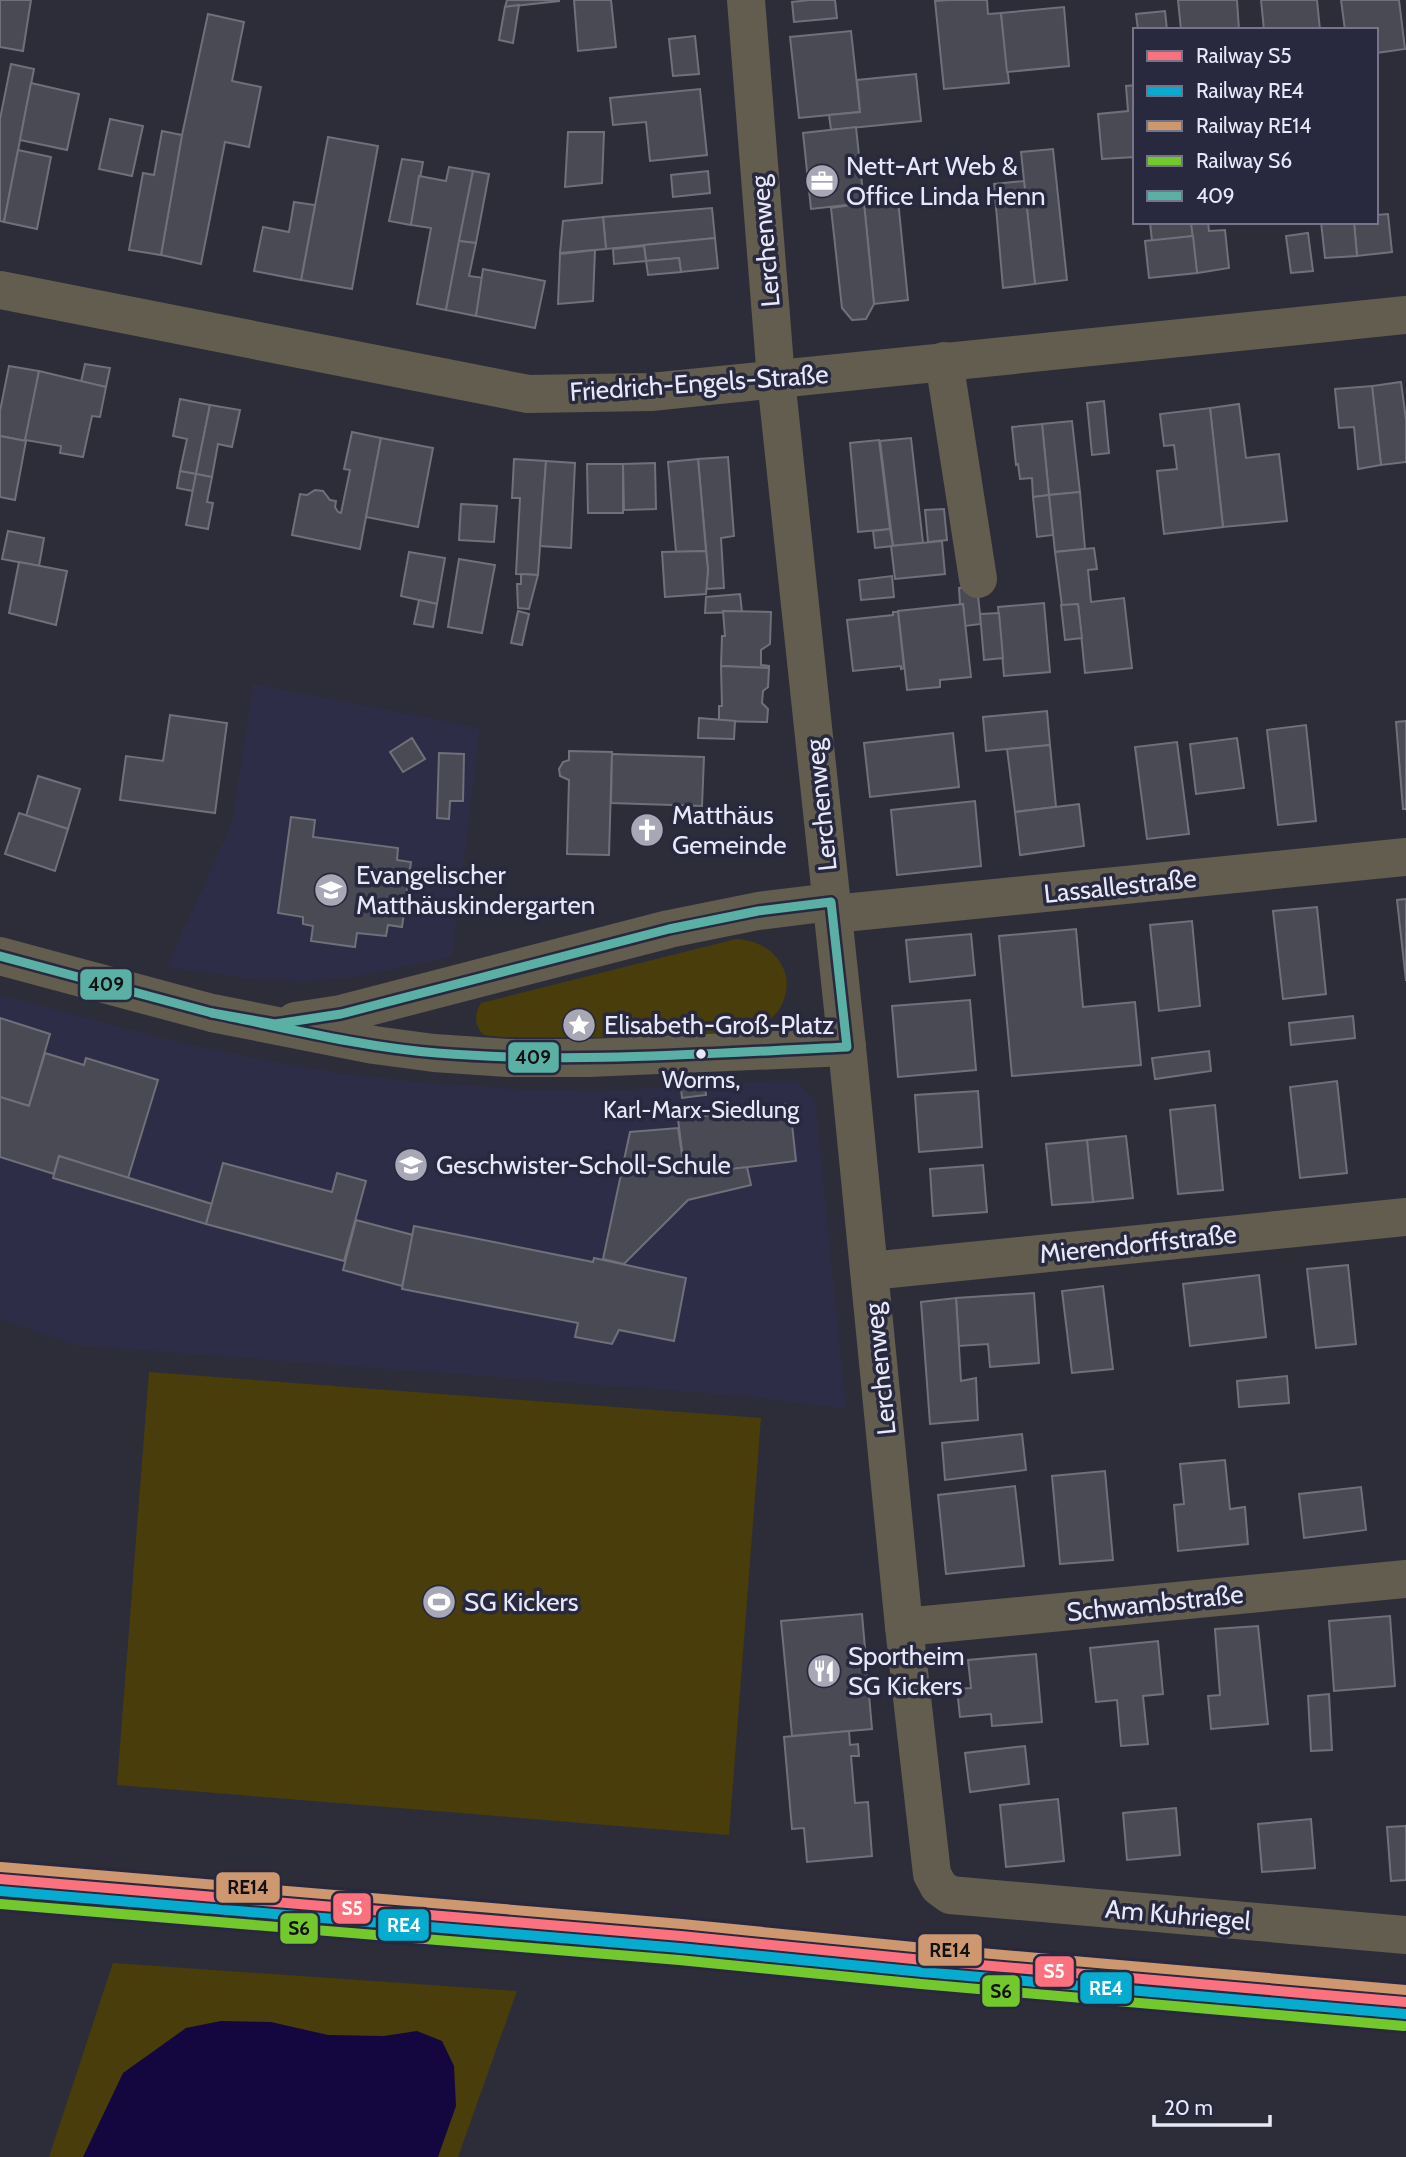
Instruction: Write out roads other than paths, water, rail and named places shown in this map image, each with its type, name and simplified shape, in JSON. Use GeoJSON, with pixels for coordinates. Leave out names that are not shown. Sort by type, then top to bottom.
{"type":"FeatureCollection","features":[{"type":"Feature","properties":{"kind":"street","name":"Lerchenweg"},"geometry":{"type":"LineString","coordinates":[[746,0],[776,379],[870,1270],[904,1627],[932,1874],[939,1887],[950,1895]]}},
{"type":"Feature","properties":{"kind":"street","name":"Friedrich-Engels-Straße"},"geometry":{"type":"LineString","coordinates":[[0,290],[528,394],[651,392],[1406,315]]}},
{"type":"Feature","properties":{"kind":"street"},"geometry":{"type":"LineString","coordinates":[[944,361],[978,579]]}},
{"type":"Feature","properties":{"kind":"street","name":"Lassallestraße"},"geometry":{"type":"LineString","coordinates":[[275,1024],[341,1014],[669,929],[758,911],[832,908],[1406,857]]}},
{"type":"Feature","properties":{"kind":"street"},"geometry":{"type":"LineString","coordinates":[[0,956],[212,1013],[434,1054],[588,1058],[847,1047]]}},
{"type":"Feature","properties":{"kind":"street","name":"Mierendorffstraße"},"geometry":{"type":"LineString","coordinates":[[870,1270],[1406,1217]]}},
{"type":"Feature","properties":{"kind":"street","name":"Schwambstraße"},"geometry":{"type":"LineString","coordinates":[[904,1627],[1406,1578]]}},
{"type":"Feature","properties":{"kind":"street","name":"Am Kuhriegel"},"geometry":{"type":"LineString","coordinates":[[950,1895],[1406,1935]]}},
{"type":"Feature","properties":{"kind":"rail line","name":"RE14"},"geometry":{"type":"LineString","coordinates":[[1,1867],[682,1924],[1406,1990]]}},
{"type":"Feature","properties":{"kind":"rail line","name":"S5"},"geometry":{"type":"LineString","coordinates":[[0,1879],[681,1936],[1406,2002]]}},
{"type":"Feature","properties":{"kind":"rail line","name":"RE4"},"geometry":{"type":"LineString","coordinates":[[0,1891],[680,1948],[1405,2014]]}},
{"type":"Feature","properties":{"kind":"rail line","name":"S6"},"geometry":{"type":"LineString","coordinates":[[0,1904],[679,1960],[1404,2026]]}},
{"type":"Feature","properties":{"kind":"place","name":"Nett-Art Web & Office Linda Henn"},"geometry":{"type":"Point","coordinates":[822,181]}},
{"type":"Feature","properties":{"kind":"place","name":"Matthäus Gemeinde"},"geometry":{"type":"Point","coordinates":[647,830]}},
{"type":"Feature","properties":{"kind":"place","name":"Evangelischer Matthäuskindergarten"},"geometry":{"type":"Point","coordinates":[331,890]}},
{"type":"Feature","properties":{"kind":"place","name":"Elisabeth-Groß-Platz"},"geometry":{"type":"Point","coordinates":[579,1025]}},
{"type":"Feature","properties":{"kind":"place","name":"Worms, Karl-Marx-Siedlung"},"geometry":{"type":"Point","coordinates":[701,1054]}},
{"type":"Feature","properties":{"kind":"place","name":"Geschwister-Scholl-Schule"},"geometry":{"type":"Point","coordinates":[411,1165]}},
{"type":"Feature","properties":{"kind":"place","name":"SG Kickers"},"geometry":{"type":"Point","coordinates":[439,1602]}},
{"type":"Feature","properties":{"kind":"place","name":"Sportheim SG Kickers"},"geometry":{"type":"Point","coordinates":[824,1671]}}]}
